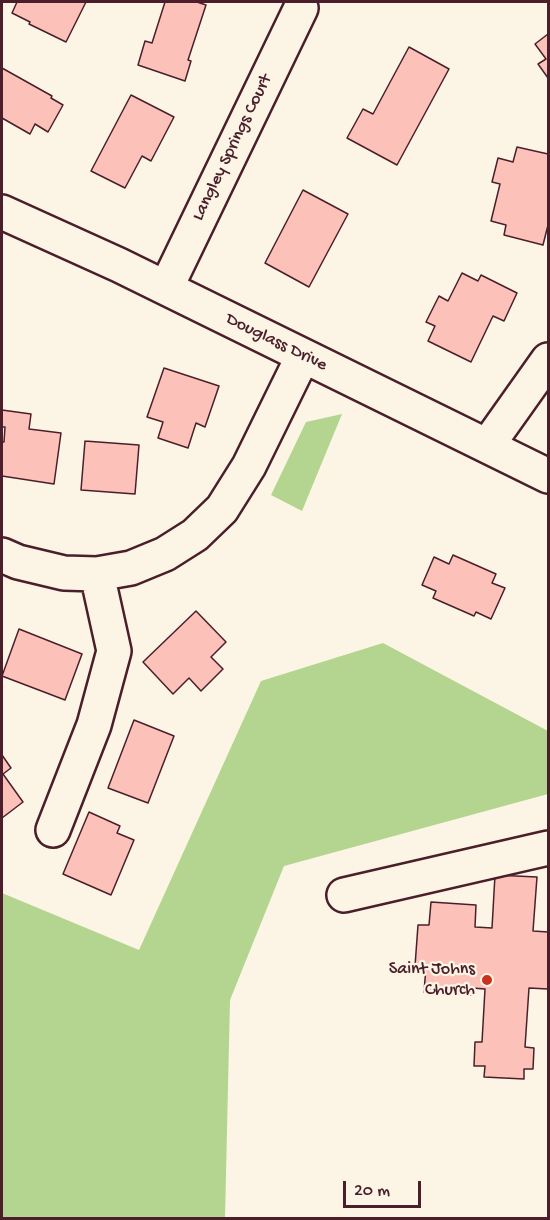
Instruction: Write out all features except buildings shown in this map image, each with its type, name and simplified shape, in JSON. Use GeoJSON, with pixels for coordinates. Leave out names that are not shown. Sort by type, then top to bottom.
{"type":"FeatureCollection","features":[{"type":"Feature","properties":{"kind":"street","name":"Langley Springs Court"},"geometry":{"type":"LineString","coordinates":[[165,288],[301,8]]}},
{"type":"Feature","properties":{"kind":"street","name":"Douglass Drive"},"geometry":{"type":"LineString","coordinates":[[2,212],[165,288],[549,477]]}},
{"type":"Feature","properties":{"kind":"street"},"geometry":{"type":"LineString","coordinates":[[2,555],[18,562],[64,573],[97,574],[131,568],[165,554],[195,535],[222,509],[249,466],[303,356]]}},
{"type":"Feature","properties":{"kind":"street"},"geometry":{"type":"LineString","coordinates":[[487,446],[549,360]]}},
{"type":"Feature","properties":{"kind":"street"},"geometry":{"type":"LineString","coordinates":[[53,830],[94,725],[114,651],[97,574]]}},
{"type":"Feature","properties":{"kind":"street"},"geometry":{"type":"LineString","coordinates":[[344,895],[549,848]]}},
{"type":"Feature","properties":{"kind":"green space"},"geometry":{"type":"Polygon","coordinates":[[[342,414],[302,511],[271,495],[306,422],[342,414]]]}},
{"type":"Feature","properties":{"kind":"green space"},"geometry":{"type":"Polygon","coordinates":[[[383,643],[548,731],[548,794],[284,866],[230,1000],[225,1218],[2,1218],[2,893],[139,950],[261,681],[383,643]]]}},
{"type":"Feature","properties":{"kind":"place","name":"Saint Johns Church"},"geometry":{"type":"Point","coordinates":[487,980]}}]}
